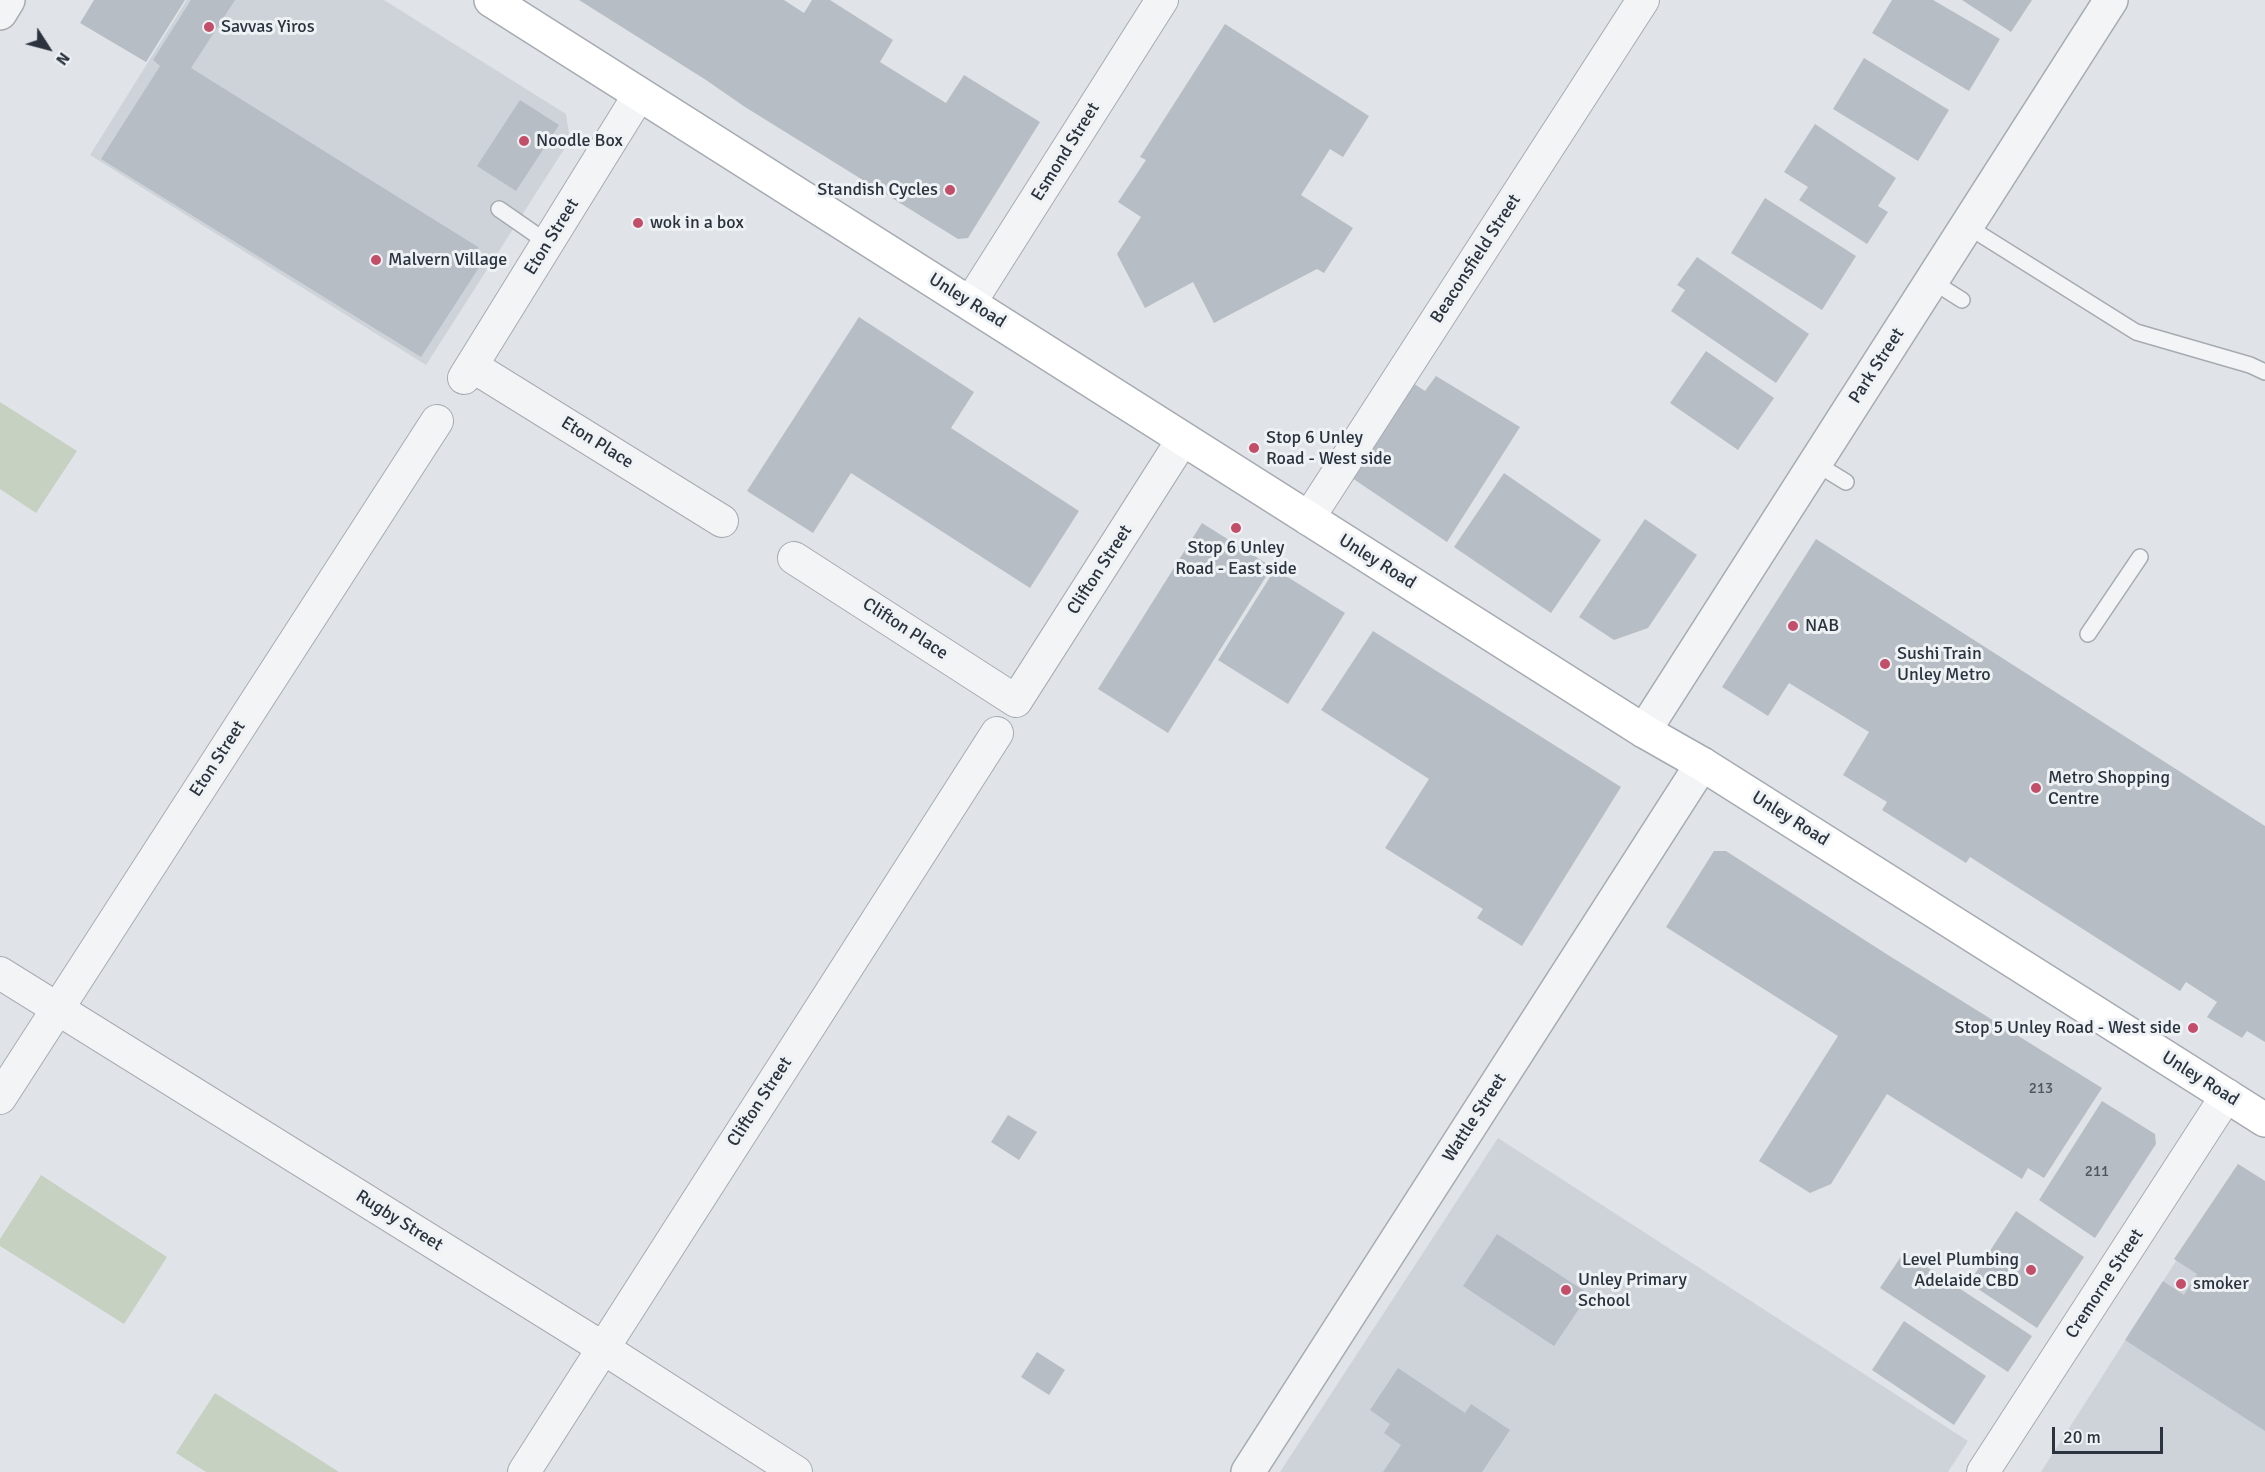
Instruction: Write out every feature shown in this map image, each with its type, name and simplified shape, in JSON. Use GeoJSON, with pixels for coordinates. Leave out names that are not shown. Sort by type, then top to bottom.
{"type":"FeatureCollection","features":[{"type":"Feature","properties":{"kind":"main road","name":"Unley Road"},"geometry":{"type":"LineString","coordinates":[[505,3],[639,95],[1644,731],[1702,764],[2265,1120]]}},
{"type":"Feature","properties":{"kind":"street"},"geometry":{"type":"LineString","coordinates":[[0,13],[8,0]]}},
{"type":"Feature","properties":{"kind":"street","name":"Esmond Street"},"geometry":{"type":"LineString","coordinates":[[970,303],[1162,0]]}},
{"type":"Feature","properties":{"kind":"street","name":"Beaconsfield Street"},"geometry":{"type":"LineString","coordinates":[[1308,519],[1643,0]]}},
{"type":"Feature","properties":{"kind":"street","name":"Park Street"},"geometry":{"type":"LineString","coordinates":[[1644,731],[2111,0]]}},
{"type":"Feature","properties":{"kind":"street","name":"Eton Street"},"geometry":{"type":"LineString","coordinates":[[468,372],[639,95]]}},
{"type":"Feature","properties":{"kind":"street","name":"Eton Place"},"geometry":{"type":"LineString","coordinates":[[468,372],[722,521]]}},
{"type":"Feature","properties":{"kind":"street","name":"Eton Street"},"geometry":{"type":"LineString","coordinates":[[0,1098],[437,421]]}},
{"type":"Feature","properties":{"kind":"street","name":"Clifton Street"},"geometry":{"type":"LineString","coordinates":[[1016,700],[1183,439]]}},
{"type":"Feature","properties":{"kind":"street","name":"Clifton Place"},"geometry":{"type":"LineString","coordinates":[[794,558],[1016,700]]}},
{"type":"Feature","properties":{"kind":"street","name":"Clifton Street"},"geometry":{"type":"LineString","coordinates":[[524,1472],[997,733]]}},
{"type":"Feature","properties":{"kind":"street","name":"Wattle Street"},"geometry":{"type":"LineString","coordinates":[[1248,1472],[1702,764]]}},
{"type":"Feature","properties":{"kind":"street","name":"Rugby Street"},"geometry":{"type":"LineString","coordinates":[[0,973],[603,1348],[796,1472]]}},
{"type":"Feature","properties":{"kind":"street","name":"Cremorne Street"},"geometry":{"type":"LineString","coordinates":[[1983,1472],[2227,1095]]}},
{"type":"Feature","properties":{"kind":"lane"},"geometry":{"type":"LineString","coordinates":[[499,209],[548,243]]}},
{"type":"Feature","properties":{"kind":"lane"},"geometry":{"type":"LineString","coordinates":[[1967,226],[2136,332],[2250,364],[2265,372]]}},
{"type":"Feature","properties":{"kind":"lane"},"geometry":{"type":"LineString","coordinates":[[1932,280],[1962,300]]}},
{"type":"Feature","properties":{"kind":"lane"},"geometry":{"type":"LineString","coordinates":[[1815,463],[1846,482]]}},
{"type":"Feature","properties":{"kind":"lane"},"geometry":{"type":"LineString","coordinates":[[2088,634],[2140,556]]}},
{"type":"Feature","properties":{"kind":"shaded area","name":"Malvern Village"},"geometry":{"type":"Polygon","coordinates":[[[187,0],[384,0],[566,114],[570,140],[426,365],[90,155],[187,0]]]}},
{"type":"Feature","properties":{"kind":"shaded area","name":"Unley Primary School"},"geometry":{"type":"Polygon","coordinates":[[[1498,1138],[1968,1441],[1948,1472],[1280,1472],[1498,1138]]]}},
{"type":"Feature","properties":{"kind":"shaded area"},"geometry":{"type":"Polygon","coordinates":[[[2238,1164],[2265,1181],[2265,1472],[2041,1472],[2238,1164]]]}},
{"type":"Feature","properties":{"kind":"green space"},"geometry":{"type":"Polygon","coordinates":[[[0,402],[77,451],[36,513],[0,489],[0,402]]]}},
{"type":"Feature","properties":{"kind":"green space"},"geometry":{"type":"Polygon","coordinates":[[[41,1175],[167,1257],[124,1324],[0,1246],[0,1239],[41,1175]]]}},
{"type":"Feature","properties":{"kind":"green space"},"geometry":{"type":"Polygon","coordinates":[[[215,1393],[339,1472],[206,1472],[176,1453],[215,1393]]]}},
{"type":"Feature","properties":{"kind":"building"},"geometry":{"type":"Polygon","coordinates":[[[94,0],[185,0],[146,62],[80,23],[94,0]]]}},
{"type":"Feature","properties":{"kind":"building"},"geometry":{"type":"Polygon","coordinates":[[[191,0],[235,0],[191,68],[478,247],[480,266],[421,357],[101,159],[160,66],[153,60],[191,0]]]}},
{"type":"Feature","properties":{"kind":"building"},"geometry":{"type":"Polygon","coordinates":[[[579,0],[784,0],[804,13],[812,0],[830,0],[893,40],[880,62],[946,103],[964,75],[1040,122],[968,238],[958,239],[745,107],[579,0]]]}},
{"type":"Feature","properties":{"kind":"building"},"geometry":{"type":"Polygon","coordinates":[[[1892,0],[1933,0],[2000,39],[1969,91],[1872,33],[1892,0]]]}},
{"type":"Feature","properties":{"kind":"building"},"geometry":{"type":"Polygon","coordinates":[[[1962,0],[2032,0],[2011,32],[1962,0]]]}},
{"type":"Feature","properties":{"kind":"building"},"geometry":{"type":"Polygon","coordinates":[[[1225,24],[1369,116],[1343,157],[1330,149],[1301,195],[1353,228],[1324,273],[1317,269],[1214,323],[1193,282],[1145,308],[1117,254],[1141,217],[1118,202],[1146,160],[1140,157],[1225,24]]]}},
{"type":"Feature","properties":{"kind":"building"},"geometry":{"type":"Polygon","coordinates":[[[1864,58],[1949,110],[1918,161],[1833,109],[1864,58]]]}},
{"type":"Feature","properties":{"kind":"building"},"geometry":{"type":"Polygon","coordinates":[[[520,100],[559,125],[516,191],[477,166],[520,100]]]}},
{"type":"Feature","properties":{"kind":"building"},"geometry":{"type":"Polygon","coordinates":[[[1815,124],[1896,178],[1878,206],[1888,212],[1867,244],[1799,200],[1808,187],[1784,172],[1815,124]]]}},
{"type":"Feature","properties":{"kind":"building"},"geometry":{"type":"Polygon","coordinates":[[[1765,198],[1856,256],[1822,310],[1731,253],[1765,198]]]}},
{"type":"Feature","properties":{"kind":"building"},"geometry":{"type":"Polygon","coordinates":[[[1697,257],[1809,334],[1776,383],[1671,311],[1685,290],[1677,285],[1697,257]]]}},
{"type":"Feature","properties":{"kind":"building"},"geometry":{"type":"Polygon","coordinates":[[[859,317],[974,392],[951,428],[1079,511],[1030,588],[851,473],[813,533],[747,491],[859,317]]]}},
{"type":"Feature","properties":{"kind":"building"},"geometry":{"type":"Polygon","coordinates":[[[1706,351],[1774,398],[1738,450],[1670,403],[1706,351]]]}},
{"type":"Feature","properties":{"kind":"building"},"geometry":{"type":"Polygon","coordinates":[[[1436,376],[1520,427],[1447,542],[1349,476],[1410,381],[1425,391],[1436,376]]]}},
{"type":"Feature","properties":{"kind":"building"},"geometry":{"type":"Polygon","coordinates":[[[1504,473],[1601,540],[1551,613],[1454,547],[1504,473]]]}},
{"type":"Feature","properties":{"kind":"building"},"geometry":{"type":"Polygon","coordinates":[[[1645,519],[1697,555],[1648,628],[1614,640],[1579,617],[1645,519]]]}},
{"type":"Feature","properties":{"kind":"building"},"geometry":{"type":"Polygon","coordinates":[[[1202,523],[1272,567],[1168,733],[1098,689],[1202,523]]]}},
{"type":"Feature","properties":{"kind":"building","name":"Metro Shopping Centre"},"geometry":{"type":"Polygon","coordinates":[[[1816,539],[2265,826],[2265,1042],[2247,1031],[2242,1038],[2207,1017],[2217,1002],[2186,982],[2180,991],[1970,857],[1966,863],[1882,810],[1887,802],[1843,775],[1869,732],[1789,683],[1768,716],[1722,687],[1816,539]]]}},
{"type":"Feature","properties":{"kind":"building"},"geometry":{"type":"Polygon","coordinates":[[[1275,569],[1345,613],[1288,704],[1218,660],[1275,569]]]}},
{"type":"Feature","properties":{"kind":"building"},"geometry":{"type":"Polygon","coordinates":[[[1373,631],[1621,787],[1522,946],[1477,918],[1483,909],[1385,848],[1429,779],[1321,710],[1373,631]]]}},
{"type":"Feature","properties":{"kind":"building"},"geometry":{"type":"Polygon","coordinates":[[[1714,851],[1726,851],[2102,1088],[2044,1178],[2028,1168],[2022,1179],[1887,1094],[1831,1184],[1810,1193],[1759,1161],[1838,1036],[1666,927],[1714,851]]]}},
{"type":"Feature","properties":{"kind":"building"},"geometry":{"type":"Polygon","coordinates":[[[2102,1101],[2155,1134],[2156,1144],[2095,1238],[2039,1200],[2102,1101]]]}},
{"type":"Feature","properties":{"kind":"building"},"geometry":{"type":"Polygon","coordinates":[[[1008,1115],[1037,1132],[1019,1160],[991,1142],[1008,1115]]]}},
{"type":"Feature","properties":{"kind":"building"},"geometry":{"type":"Polygon","coordinates":[[[2238,1164],[2265,1181],[2265,1431],[2125,1340],[2163,1281],[2184,1295],[2197,1274],[2174,1259],[2238,1164]]]}},
{"type":"Feature","properties":{"kind":"building"},"geometry":{"type":"Polygon","coordinates":[[[2016,1211],[2084,1257],[2037,1328],[1969,1283],[2016,1211]]]}},
{"type":"Feature","properties":{"kind":"building"},"geometry":{"type":"Polygon","coordinates":[[[1497,1234],[1589,1294],[1554,1346],[1463,1286],[1497,1234]]]}},
{"type":"Feature","properties":{"kind":"building"},"geometry":{"type":"Polygon","coordinates":[[[1904,1252],[2032,1336],[2008,1372],[1880,1288],[1904,1252]]]}},
{"type":"Feature","properties":{"kind":"building"},"geometry":{"type":"Polygon","coordinates":[[[1904,1321],[1986,1376],[1954,1425],[1872,1370],[1904,1321]]]}},
{"type":"Feature","properties":{"kind":"building"},"geometry":{"type":"Polygon","coordinates":[[[1037,1352],[1065,1370],[1049,1395],[1021,1377],[1037,1352]]]}},
{"type":"Feature","properties":{"kind":"building"},"geometry":{"type":"Polygon","coordinates":[[[1398,1368],[1465,1413],[1471,1404],[1510,1430],[1482,1472],[1383,1472],[1401,1445],[1384,1433],[1390,1424],[1370,1410],[1398,1368]]]}},
{"type":"Feature","properties":{"kind":"place","name":"Savvas Yiros"},"geometry":{"type":"Point","coordinates":[209,27]}},
{"type":"Feature","properties":{"kind":"place","name":"Noodle Box"},"geometry":{"type":"Point","coordinates":[524,141]}},
{"type":"Feature","properties":{"kind":"place","name":"Standish Cycles"},"geometry":{"type":"Point","coordinates":[950,190]}},
{"type":"Feature","properties":{"kind":"place","name":"wok in a box"},"geometry":{"type":"Point","coordinates":[638,223]}},
{"type":"Feature","properties":{"kind":"place","name":"Malvern Village"},"geometry":{"type":"Point","coordinates":[376,260]}},
{"type":"Feature","properties":{"kind":"place","name":"Stop 6 Unley Road - West side"},"geometry":{"type":"Point","coordinates":[1254,448]}},
{"type":"Feature","properties":{"kind":"place","name":"Stop 6 Unley Road - East side"},"geometry":{"type":"Point","coordinates":[1236,528]}},
{"type":"Feature","properties":{"kind":"place","name":"NAB"},"geometry":{"type":"Point","coordinates":[1793,626]}},
{"type":"Feature","properties":{"kind":"place","name":"Sushi Train Unley Metro"},"geometry":{"type":"Point","coordinates":[1885,664]}},
{"type":"Feature","properties":{"kind":"place","name":"Metro Shopping Centre"},"geometry":{"type":"Point","coordinates":[2036,788]}},
{"type":"Feature","properties":{"kind":"place","name":"Stop 5 Unley Road - West side"},"geometry":{"type":"Point","coordinates":[2193,1028]}},
{"type":"Feature","properties":{"kind":"place","name":"Level Plumbing Adelaide CBD"},"geometry":{"type":"Point","coordinates":[2031,1270]}},
{"type":"Feature","properties":{"kind":"place","name":"smoker"},"geometry":{"type":"Point","coordinates":[2181,1284]}},
{"type":"Feature","properties":{"kind":"place","name":"Unley Primary School"},"geometry":{"type":"Point","coordinates":[1566,1290]}}]}
